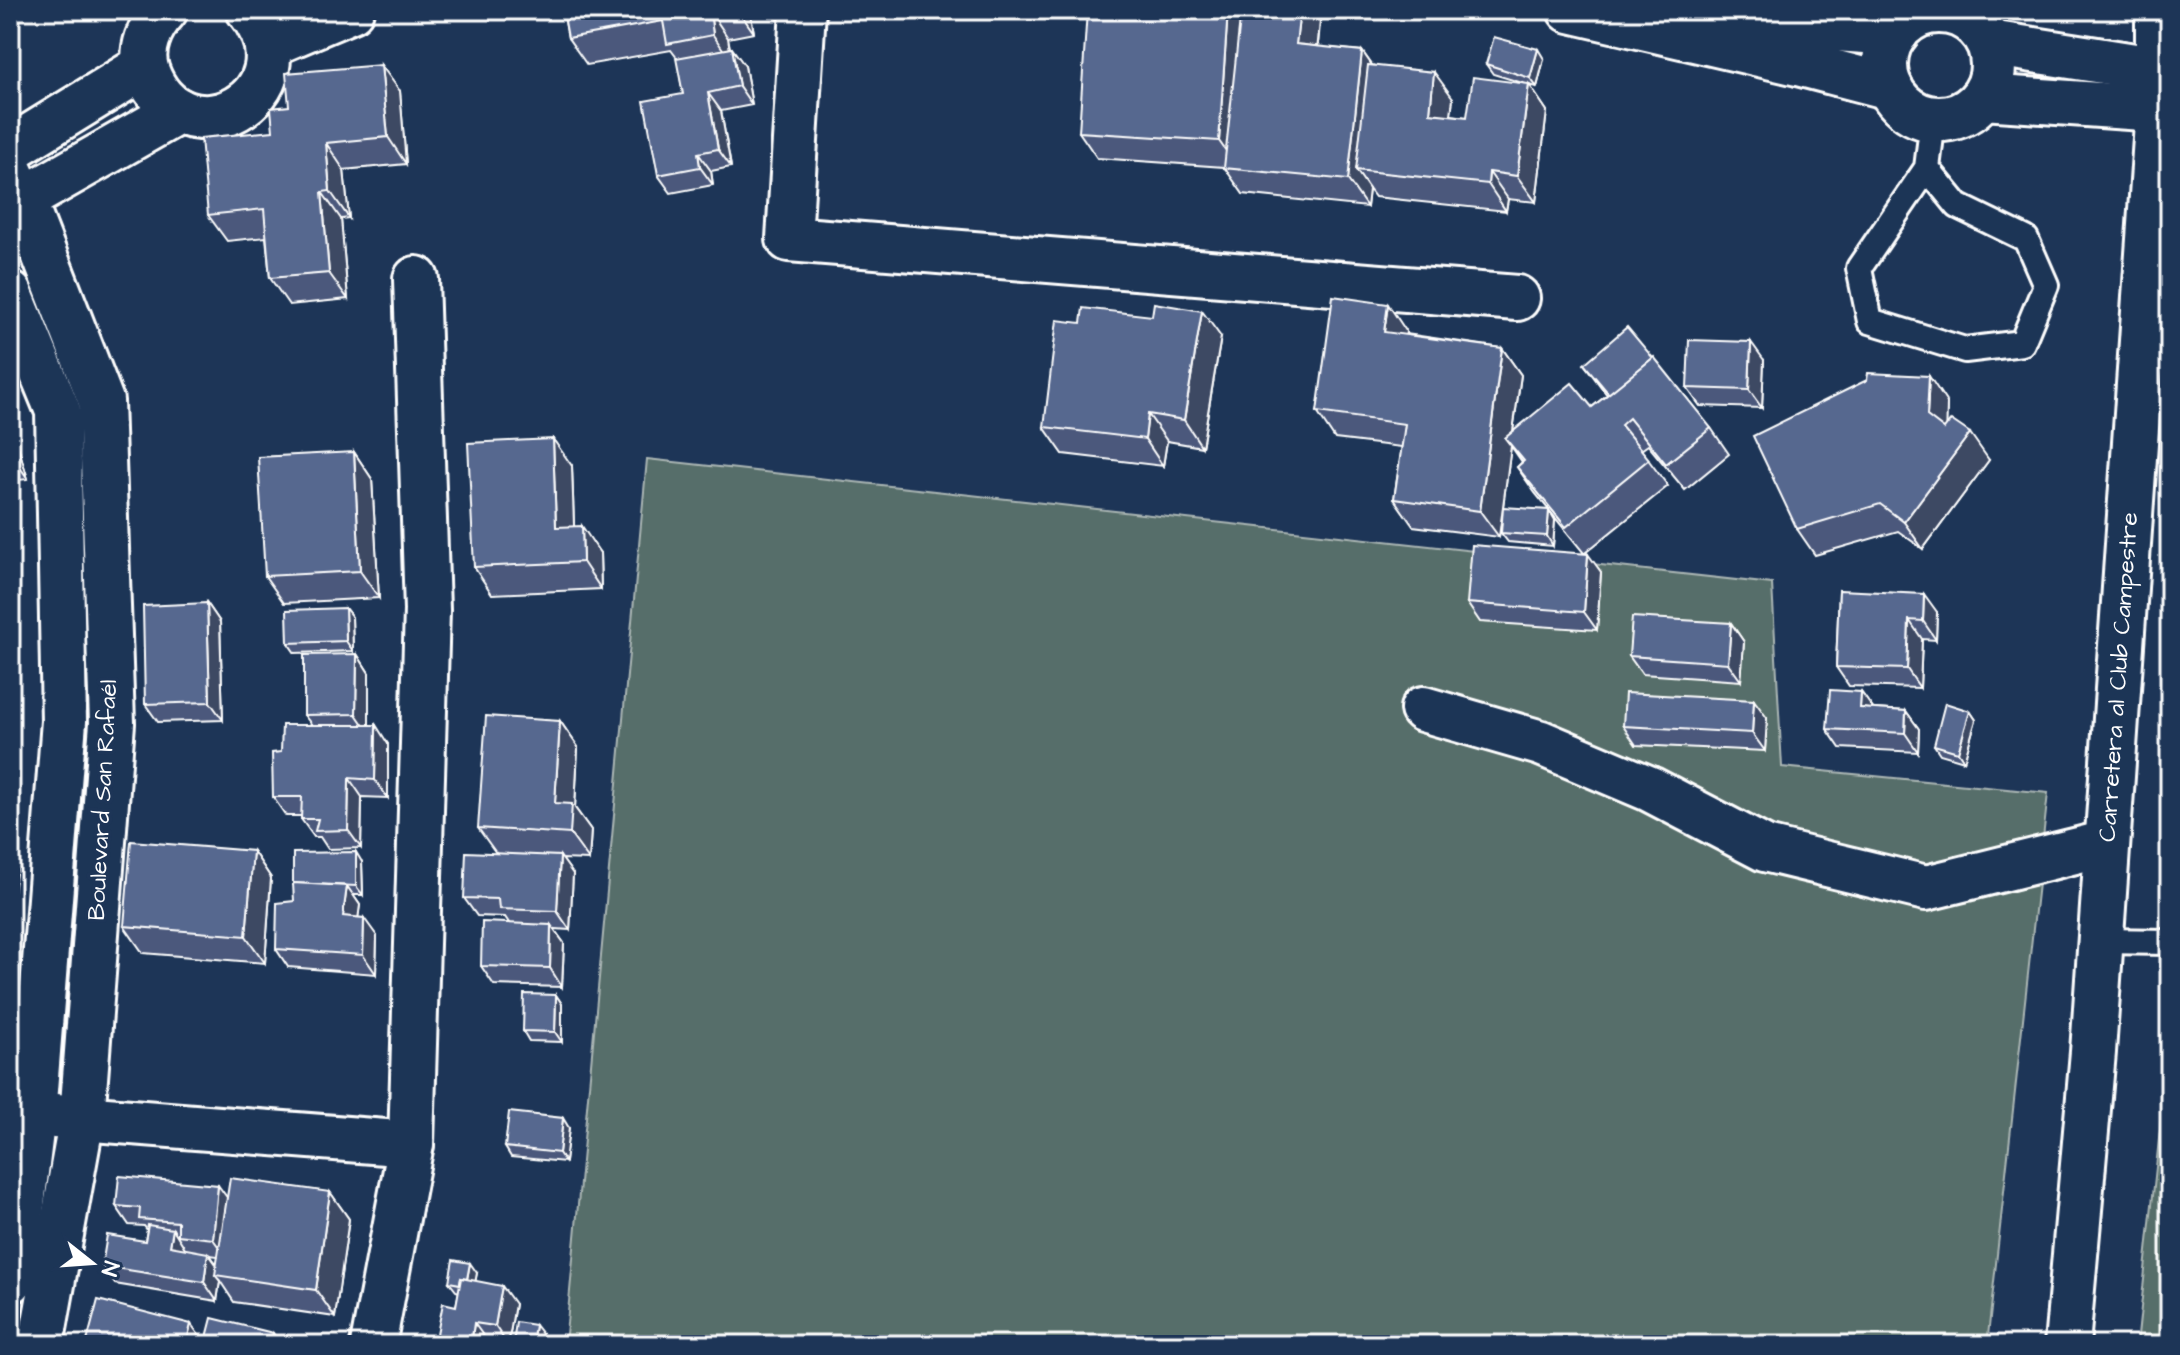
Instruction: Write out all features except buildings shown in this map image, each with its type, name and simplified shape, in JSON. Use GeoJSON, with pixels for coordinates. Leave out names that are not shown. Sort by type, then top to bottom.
{"type":"FeatureCollection","features":[{"type":"Feature","properties":{"kind":"street"},"geometry":{"type":"LineString","coordinates":[[165,10],[151,28],[145,46],[145,66],[163,100],[179,111],[197,117],[217,117],[236,111],[251,99],[262,83],[268,65],[259,28],[351,10]]}},
{"type":"Feature","properties":{"kind":"street"},"geometry":{"type":"LineString","coordinates":[[803,10],[789,239],[1517,298]]}},
{"type":"Feature","properties":{"kind":"street"},"geometry":{"type":"LineString","coordinates":[[1570,10],[1890,87]]}},
{"type":"Feature","properties":{"kind":"street"},"geometry":{"type":"LineString","coordinates":[[1730,10],[1805,27],[1896,33]]}},
{"type":"Feature","properties":{"kind":"street","name":"Carretera al Club Campestre"},"geometry":{"type":"LineString","coordinates":[[2067,1345],[2093,1052],[2159,90],[2158,10]]}},
{"type":"Feature","properties":{"kind":"street"},"geometry":{"type":"LineString","coordinates":[[1945,11],[1964,16],[1979,27],[1989,43],[1993,62],[1991,81],[1983,97],[1970,110],[1953,118],[1933,120],[1915,114],[1900,103],[1890,87],[1885,69],[1887,50],[1896,33],[1918,16],[1945,11]]}},
{"type":"Feature","properties":{"kind":"street"},"geometry":{"type":"LineString","coordinates":[[1989,43],[2159,90]]}},
{"type":"Feature","properties":{"kind":"street"},"geometry":{"type":"LineString","coordinates":[[10,149],[145,66]]}},
{"type":"Feature","properties":{"kind":"street"},"geometry":{"type":"LineString","coordinates":[[1983,97],[2159,90]]}},
{"type":"Feature","properties":{"kind":"street"},"geometry":{"type":"LineString","coordinates":[[14,193],[179,111]]}},
{"type":"Feature","properties":{"kind":"street","name":"Boulevard San Rafaél"},"geometry":{"type":"LineString","coordinates":[[14,193],[101,401],[112,723],[82,1118],[41,1345]]}},
{"type":"Feature","properties":{"kind":"street"},"geometry":{"type":"LineString","coordinates":[[373,1345],[411,1144],[427,610],[416,279]]}},
{"type":"Feature","properties":{"kind":"street","name":"Boulevard San Rafaél"},"geometry":{"type":"LineString","coordinates":[[10,294],[58,411],[64,721],[33,1115],[10,1281]]}},
{"type":"Feature","properties":{"kind":"street"},"geometry":{"type":"LineString","coordinates":[[1423,709],[1541,743],[1650,789],[1765,849],[1926,888],[2107,843]]}},
{"type":"Feature","properties":{"kind":"street"},"geometry":{"type":"LineString","coordinates":[[33,1115],[411,1144]]}},
{"type":"Feature","properties":{"kind":"lane"},"geometry":{"type":"LineString","coordinates":[[1927,168],[1958,206],[2026,239],[2046,285],[2022,343],[1965,350],[1870,321],[1859,268],[1927,168],[1933,120]]}},
{"type":"Feature","properties":{"kind":"lane"},"geometry":{"type":"LineString","coordinates":[[2100,941],[2170,942]]}},
{"type":"Feature","properties":{"kind":"green space"},"geometry":{"type":"Polygon","coordinates":[[[647,459],[1772,584],[1782,767],[2048,793],[1987,1345],[565,1345],[647,459]]]}},
{"type":"Feature","properties":{"kind":"green space"},"geometry":{"type":"Polygon","coordinates":[[[2170,1036],[2170,1345],[2137,1345],[2170,1036]]]}}]}
